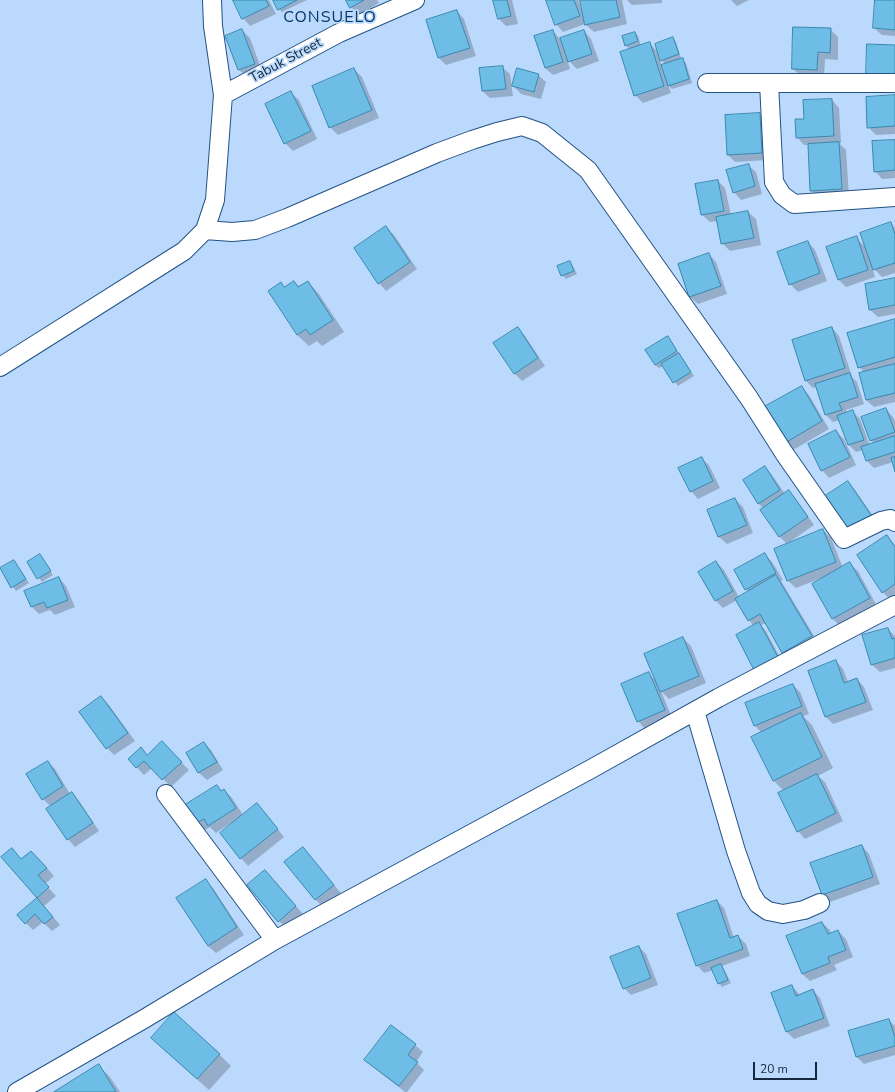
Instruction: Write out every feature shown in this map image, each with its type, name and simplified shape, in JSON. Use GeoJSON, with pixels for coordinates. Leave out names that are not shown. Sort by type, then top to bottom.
{"type":"FeatureCollection","features":[{"type":"Feature","properties":{"kind":"street"},"geometry":{"type":"LineString","coordinates":[[0,367],[184,251],[205,230],[215,200],[223,95],[213,26],[212,0]]}},
{"type":"Feature","properties":{"kind":"street","name":"Tabuk Street"},"geometry":{"type":"LineString","coordinates":[[223,95],[339,33],[415,0]]}},
{"type":"Feature","properties":{"kind":"street"},"geometry":{"type":"LineString","coordinates":[[707,83],[895,83]]}},
{"type":"Feature","properties":{"kind":"street"},"geometry":{"type":"LineString","coordinates":[[769,83],[774,182],[782,195],[794,204],[895,197]]}},
{"type":"Feature","properties":{"kind":"street"},"geometry":{"type":"LineString","coordinates":[[205,230],[232,232],[255,230],[287,218],[437,153],[472,140],[522,126],[542,133],[588,170],[749,398],[784,453],[844,539],[881,521],[890,519],[895,522]]}},
{"type":"Feature","properties":{"kind":"street"},"geometry":{"type":"LineString","coordinates":[[17,1092],[144,1020],[275,940],[695,711],[895,605]]}},
{"type":"Feature","properties":{"kind":"street"},"geometry":{"type":"LineString","coordinates":[[695,711],[736,851],[751,893],[758,904],[768,911],[783,914],[804,910],[820,903]]}},
{"type":"Feature","properties":{"kind":"street"},"geometry":{"type":"LineString","coordinates":[[166,794],[275,940]]}},
{"type":"Feature","properties":{"kind":"building"},"geometry":{"type":"Polygon","coordinates":[[[233,0],[266,0],[269,6],[242,19],[233,0]]]}},
{"type":"Feature","properties":{"kind":"building"},"geometry":{"type":"Polygon","coordinates":[[[273,0],[297,0],[278,10],[273,0]]]}},
{"type":"Feature","properties":{"kind":"building"},"geometry":{"type":"Polygon","coordinates":[[[346,0],[364,0],[350,8],[346,0]]]}},
{"type":"Feature","properties":{"kind":"building"},"geometry":{"type":"Polygon","coordinates":[[[493,0],[507,0],[511,16],[498,19],[493,0]]]}},
{"type":"Feature","properties":{"kind":"building"},"geometry":{"type":"Polygon","coordinates":[[[546,0],[574,0],[580,16],[555,25],[546,0]]]}},
{"type":"Feature","properties":{"kind":"building"},"geometry":{"type":"Polygon","coordinates":[[[580,0],[616,0],[620,17],[585,25],[580,0]]]}},
{"type":"Feature","properties":{"kind":"building"},"geometry":{"type":"Polygon","coordinates":[[[875,0],[895,0],[895,30],[873,28],[875,0]]]}},
{"type":"Feature","properties":{"kind":"building"},"geometry":{"type":"Polygon","coordinates":[[[457,10],[470,48],[438,58],[426,20],[457,10]]]}},
{"type":"Feature","properties":{"kind":"building"},"geometry":{"type":"Polygon","coordinates":[[[793,27],[831,28],[830,53],[818,52],[817,70],[792,69],[793,27]]]}},
{"type":"Feature","properties":{"kind":"building"},"geometry":{"type":"Polygon","coordinates":[[[242,29],[255,64],[238,70],[225,36],[242,29]]]}},
{"type":"Feature","properties":{"kind":"building"},"geometry":{"type":"Polygon","coordinates":[[[553,30],[563,62],[545,68],[534,36],[553,30]]]}},
{"type":"Feature","properties":{"kind":"building"},"geometry":{"type":"Polygon","coordinates":[[[584,30],[592,54],[568,62],[560,38],[584,30]]]}},
{"type":"Feature","properties":{"kind":"building"},"geometry":{"type":"Polygon","coordinates":[[[635,32],[638,41],[625,46],[622,36],[635,32]]]}},
{"type":"Feature","properties":{"kind":"building"},"geometry":{"type":"Polygon","coordinates":[[[673,37],[679,54],[660,61],[655,44],[673,37]]]}},
{"type":"Feature","properties":{"kind":"building"},"geometry":{"type":"Polygon","coordinates":[[[650,42],[664,86],[634,96],[620,52],[650,42]]]}},
{"type":"Feature","properties":{"kind":"building"},"geometry":{"type":"Polygon","coordinates":[[[867,44],[895,45],[895,77],[866,76],[867,44]]]}},
{"type":"Feature","properties":{"kind":"building"},"geometry":{"type":"Polygon","coordinates":[[[683,58],[689,79],[668,86],[661,65],[683,58]]]}},
{"type":"Feature","properties":{"kind":"building"},"geometry":{"type":"Polygon","coordinates":[[[503,66],[506,89],[482,91],[479,68],[503,66]]]}},
{"type":"Feature","properties":{"kind":"building"},"geometry":{"type":"Polygon","coordinates":[[[354,68],[372,110],[329,128],[312,86],[354,68]]]}},
{"type":"Feature","properties":{"kind":"building"},"geometry":{"type":"Polygon","coordinates":[[[517,68],[539,74],[534,92],[512,86],[517,68]]]}},
{"type":"Feature","properties":{"kind":"building"},"geometry":{"type":"Polygon","coordinates":[[[291,91],[311,131],[284,144],[265,104],[291,91]]]}},
{"type":"Feature","properties":{"kind":"building"},"geometry":{"type":"Polygon","coordinates":[[[895,95],[895,126],[867,128],[866,97],[895,95]]]}},
{"type":"Feature","properties":{"kind":"building"},"geometry":{"type":"Polygon","coordinates":[[[832,99],[834,136],[796,138],[795,119],[804,119],[803,100],[832,99]]]}},
{"type":"Feature","properties":{"kind":"building"},"geometry":{"type":"Polygon","coordinates":[[[760,113],[762,153],[727,155],[725,115],[760,113]]]}},
{"type":"Feature","properties":{"kind":"building"},"geometry":{"type":"Polygon","coordinates":[[[895,140],[895,170],[874,172],[872,141],[895,140]]]}},
{"type":"Feature","properties":{"kind":"building"},"geometry":{"type":"Polygon","coordinates":[[[839,142],[842,189],[810,191],[808,144],[839,142]]]}},
{"type":"Feature","properties":{"kind":"building"},"geometry":{"type":"Polygon","coordinates":[[[749,164],[755,186],[733,193],[726,170],[749,164]]]}},
{"type":"Feature","properties":{"kind":"building"},"geometry":{"type":"Polygon","coordinates":[[[718,180],[724,211],[701,215],[695,184],[718,180]]]}},
{"type":"Feature","properties":{"kind":"building"},"geometry":{"type":"Polygon","coordinates":[[[748,211],[754,238],[721,244],[716,217],[748,211]]]}},
{"type":"Feature","properties":{"kind":"building"},"geometry":{"type":"Polygon","coordinates":[[[891,222],[895,234],[895,263],[873,270],[860,233],[891,222]]]}},
{"type":"Feature","properties":{"kind":"building"},"geometry":{"type":"Polygon","coordinates":[[[386,226],[410,262],[378,284],[354,248],[386,226]]]}},
{"type":"Feature","properties":{"kind":"building"},"geometry":{"type":"Polygon","coordinates":[[[857,236],[868,270],[838,280],[826,247],[857,236]]]}},
{"type":"Feature","properties":{"kind":"building"},"geometry":{"type":"Polygon","coordinates":[[[808,241],[820,273],[789,285],[777,252],[808,241]]]}},
{"type":"Feature","properties":{"kind":"building"},"geometry":{"type":"Polygon","coordinates":[[[709,253],[721,286],[689,297],[678,264],[709,253]]]}},
{"type":"Feature","properties":{"kind":"building"},"geometry":{"type":"Polygon","coordinates":[[[570,261],[574,271],[561,276],[557,266],[570,261]]]}},
{"type":"Feature","properties":{"kind":"building"},"geometry":{"type":"Polygon","coordinates":[[[895,278],[895,305],[869,310],[865,284],[895,278]]]}},
{"type":"Feature","properties":{"kind":"building"},"geometry":{"type":"Polygon","coordinates":[[[294,281],[298,287],[308,281],[333,320],[310,335],[306,329],[297,335],[268,291],[281,282],[284,287],[294,281]]]}},
{"type":"Feature","properties":{"kind":"building"},"geometry":{"type":"Polygon","coordinates":[[[895,319],[895,357],[858,368],[847,333],[895,319]]]}},
{"type":"Feature","properties":{"kind":"building"},"geometry":{"type":"Polygon","coordinates":[[[518,327],[538,358],[514,374],[493,343],[518,327]]]}},
{"type":"Feature","properties":{"kind":"building"},"geometry":{"type":"Polygon","coordinates":[[[832,327],[845,368],[805,381],[792,340],[832,327]]]}},
{"type":"Feature","properties":{"kind":"building"},"geometry":{"type":"Polygon","coordinates":[[[668,336],[677,351],[655,365],[645,350],[668,336]]]}},
{"type":"Feature","properties":{"kind":"building"},"geometry":{"type":"Polygon","coordinates":[[[679,353],[691,372],[673,383],[661,364],[679,353]]]}},
{"type":"Feature","properties":{"kind":"building"},"geometry":{"type":"Polygon","coordinates":[[[895,364],[895,393],[866,400],[859,373],[895,364]]]}},
{"type":"Feature","properties":{"kind":"building"},"geometry":{"type":"Polygon","coordinates":[[[850,373],[858,397],[839,403],[842,410],[825,415],[815,384],[850,373]]]}},
{"type":"Feature","properties":{"kind":"building"},"geometry":{"type":"Polygon","coordinates":[[[802,386],[822,421],[785,443],[764,407],[802,386]]]}},
{"type":"Feature","properties":{"kind":"building"},"geometry":{"type":"Polygon","coordinates":[[[886,408],[895,432],[870,441],[861,417],[886,408]]]}},
{"type":"Feature","properties":{"kind":"building"},"geometry":{"type":"Polygon","coordinates":[[[853,410],[864,440],[848,445],[837,416],[853,410]]]}},
{"type":"Feature","properties":{"kind":"building"},"geometry":{"type":"Polygon","coordinates":[[[836,430],[850,457],[821,471],[808,444],[836,430]]]}},
{"type":"Feature","properties":{"kind":"building"},"geometry":{"type":"Polygon","coordinates":[[[895,436],[895,452],[866,461],[861,447],[895,436]]]}},
{"type":"Feature","properties":{"kind":"building"},"geometry":{"type":"Polygon","coordinates":[[[702,457],[713,481],[690,492],[678,468],[702,457]]]}},
{"type":"Feature","properties":{"kind":"building"},"geometry":{"type":"Polygon","coordinates":[[[895,457],[895,472],[891,458],[895,457]]]}},
{"type":"Feature","properties":{"kind":"building"},"geometry":{"type":"Polygon","coordinates":[[[765,466],[780,490],[758,504],[743,480],[765,466]]]}},
{"type":"Feature","properties":{"kind":"building"},"geometry":{"type":"Polygon","coordinates":[[[848,481],[871,515],[849,530],[825,496],[848,481]]]}},
{"type":"Feature","properties":{"kind":"building"},"geometry":{"type":"Polygon","coordinates":[[[789,490],[808,517],[779,537],[760,510],[789,490]]]}},
{"type":"Feature","properties":{"kind":"building"},"geometry":{"type":"Polygon","coordinates":[[[735,498],[747,525],[718,537],[707,510],[735,498]]]}},
{"type":"Feature","properties":{"kind":"building"},"geometry":{"type":"Polygon","coordinates":[[[823,529],[836,562],[787,581],[774,549],[823,529]]]}},
{"type":"Feature","properties":{"kind":"building"},"geometry":{"type":"Polygon","coordinates":[[[887,535],[895,547],[895,584],[882,593],[857,555],[887,535]]]}},
{"type":"Feature","properties":{"kind":"building"},"geometry":{"type":"Polygon","coordinates":[[[765,553],[776,573],[745,590],[734,570],[765,553]]]}},
{"type":"Feature","properties":{"kind":"building"},"geometry":{"type":"Polygon","coordinates":[[[40,554],[51,571],[37,579],[27,562],[40,554]]]}},
{"type":"Feature","properties":{"kind":"building"},"geometry":{"type":"Polygon","coordinates":[[[14,560],[26,579],[11,588],[0,568],[14,560]]]}},
{"type":"Feature","properties":{"kind":"building"},"geometry":{"type":"Polygon","coordinates":[[[716,561],[733,591],[715,601],[698,572],[716,561]]]}},
{"type":"Feature","properties":{"kind":"building"},"geometry":{"type":"Polygon","coordinates":[[[850,562],[870,598],[832,619],[812,584],[850,562]]]}},
{"type":"Feature","properties":{"kind":"building"},"geometry":{"type":"Polygon","coordinates":[[[776,575],[812,636],[782,653],[760,614],[748,621],[735,599],[776,575]]]}},
{"type":"Feature","properties":{"kind":"building"},"geometry":{"type":"Polygon","coordinates":[[[59,577],[68,600],[47,608],[44,602],[31,607],[24,591],[59,577]]]}},
{"type":"Feature","properties":{"kind":"building"},"geometry":{"type":"Polygon","coordinates":[[[759,622],[779,659],[755,672],[736,635],[759,622]]]}},
{"type":"Feature","properties":{"kind":"building"},"geometry":{"type":"Polygon","coordinates":[[[888,628],[892,639],[895,638],[895,658],[871,665],[862,635],[888,628]]]}},
{"type":"Feature","properties":{"kind":"building"},"geometry":{"type":"Polygon","coordinates":[[[683,637],[699,676],[660,692],[644,654],[683,637]]]}},
{"type":"Feature","properties":{"kind":"building"},"geometry":{"type":"Polygon","coordinates":[[[836,660],[844,683],[857,678],[866,702],[825,717],[808,671],[836,660]]]}},
{"type":"Feature","properties":{"kind":"building"},"geometry":{"type":"Polygon","coordinates":[[[649,672],[665,710],[637,722],[621,684],[649,672]]]}},
{"type":"Feature","properties":{"kind":"building"},"geometry":{"type":"Polygon","coordinates":[[[793,684],[802,706],[754,726],[745,703],[793,684]]]}},
{"type":"Feature","properties":{"kind":"building"},"geometry":{"type":"Polygon","coordinates":[[[101,696],[128,733],[106,749],[79,712],[101,696]]]}},
{"type":"Feature","properties":{"kind":"building"},"geometry":{"type":"Polygon","coordinates":[[[801,713],[822,757],[773,781],[751,737],[801,713]]]}},
{"type":"Feature","properties":{"kind":"building"},"geometry":{"type":"Polygon","coordinates":[[[162,741],[182,762],[162,780],[144,761],[136,768],[128,759],[141,747],[147,755],[162,741]]]}},
{"type":"Feature","properties":{"kind":"building"},"geometry":{"type":"Polygon","coordinates":[[[204,742],[217,762],[198,773],[186,753],[204,742]]]}},
{"type":"Feature","properties":{"kind":"building"},"geometry":{"type":"Polygon","coordinates":[[[48,761],[63,786],[42,800],[26,774],[48,761]]]}},
{"type":"Feature","properties":{"kind":"building"},"geometry":{"type":"Polygon","coordinates":[[[817,774],[836,813],[797,832],[778,793],[817,774]]]}},
{"type":"Feature","properties":{"kind":"building"},"geometry":{"type":"Polygon","coordinates":[[[217,785],[221,791],[224,789],[236,808],[208,826],[204,819],[196,823],[185,805],[217,785]]]}},
{"type":"Feature","properties":{"kind":"building"},"geometry":{"type":"Polygon","coordinates":[[[72,792],[93,823],[67,840],[46,809],[72,792]]]}},
{"type":"Feature","properties":{"kind":"building"},"geometry":{"type":"Polygon","coordinates":[[[257,803],[278,829],[240,859],[220,833],[257,803]]]}},
{"type":"Feature","properties":{"kind":"building"},"geometry":{"type":"Polygon","coordinates":[[[862,845],[873,877],[822,895],[810,863],[862,845]]]}},
{"type":"Feature","properties":{"kind":"building"},"geometry":{"type":"Polygon","coordinates":[[[303,847],[334,885],[315,900],[284,862],[303,847]]]}},
{"type":"Feature","properties":{"kind":"building"},"geometry":{"type":"Polygon","coordinates":[[[12,848],[21,859],[31,851],[47,868],[38,875],[49,887],[37,898],[1,857],[12,848]]]}},
{"type":"Feature","properties":{"kind":"building"},"geometry":{"type":"Polygon","coordinates":[[[265,870],[296,906],[278,922],[247,885],[265,870]]]}},
{"type":"Feature","properties":{"kind":"building"},"geometry":{"type":"Polygon","coordinates":[[[206,879],[237,927],[208,946],[176,898],[206,879]]]}},
{"type":"Feature","properties":{"kind":"building"},"geometry":{"type":"Polygon","coordinates":[[[37,898],[53,917],[44,924],[35,914],[25,924],[17,915],[37,898]]]}},
{"type":"Feature","properties":{"kind":"building"},"geometry":{"type":"Polygon","coordinates":[[[717,900],[730,938],[738,935],[743,949],[696,966],[677,914],[717,900]]]}},
{"type":"Feature","properties":{"kind":"building"},"geometry":{"type":"Polygon","coordinates":[[[822,922],[828,934],[838,930],[846,950],[828,957],[830,963],[802,974],[786,936],[822,922]]]}},
{"type":"Feature","properties":{"kind":"building"},"geometry":{"type":"Polygon","coordinates":[[[639,946],[651,978],[623,989],[610,957],[639,946]]]}},
{"type":"Feature","properties":{"kind":"building"},"geometry":{"type":"Polygon","coordinates":[[[721,964],[728,980],[718,984],[711,968],[721,964]]]}},
{"type":"Feature","properties":{"kind":"building"},"geometry":{"type":"Polygon","coordinates":[[[792,985],[796,996],[813,989],[824,1018],[786,1032],[771,993],[792,985]]]}},
{"type":"Feature","properties":{"kind":"building"},"geometry":{"type":"Polygon","coordinates":[[[174,1012],[220,1054],[197,1079],[151,1038],[174,1012]]]}},
{"type":"Feature","properties":{"kind":"building"},"geometry":{"type":"Polygon","coordinates":[[[889,1019],[895,1037],[895,1046],[856,1057],[848,1031],[889,1019]]]}},
{"type":"Feature","properties":{"kind":"building"},"geometry":{"type":"Polygon","coordinates":[[[391,1025],[416,1044],[408,1055],[418,1062],[399,1086],[364,1060],[391,1025]]]}},
{"type":"Feature","properties":{"kind":"building"},"geometry":{"type":"Polygon","coordinates":[[[99,1064],[116,1092],[54,1092],[99,1064]]]}},
{"type":"Feature","properties":{"kind":"district","name":"CONSUELO"},"geometry":{"type":"Point","coordinates":[330,18]}}]}
